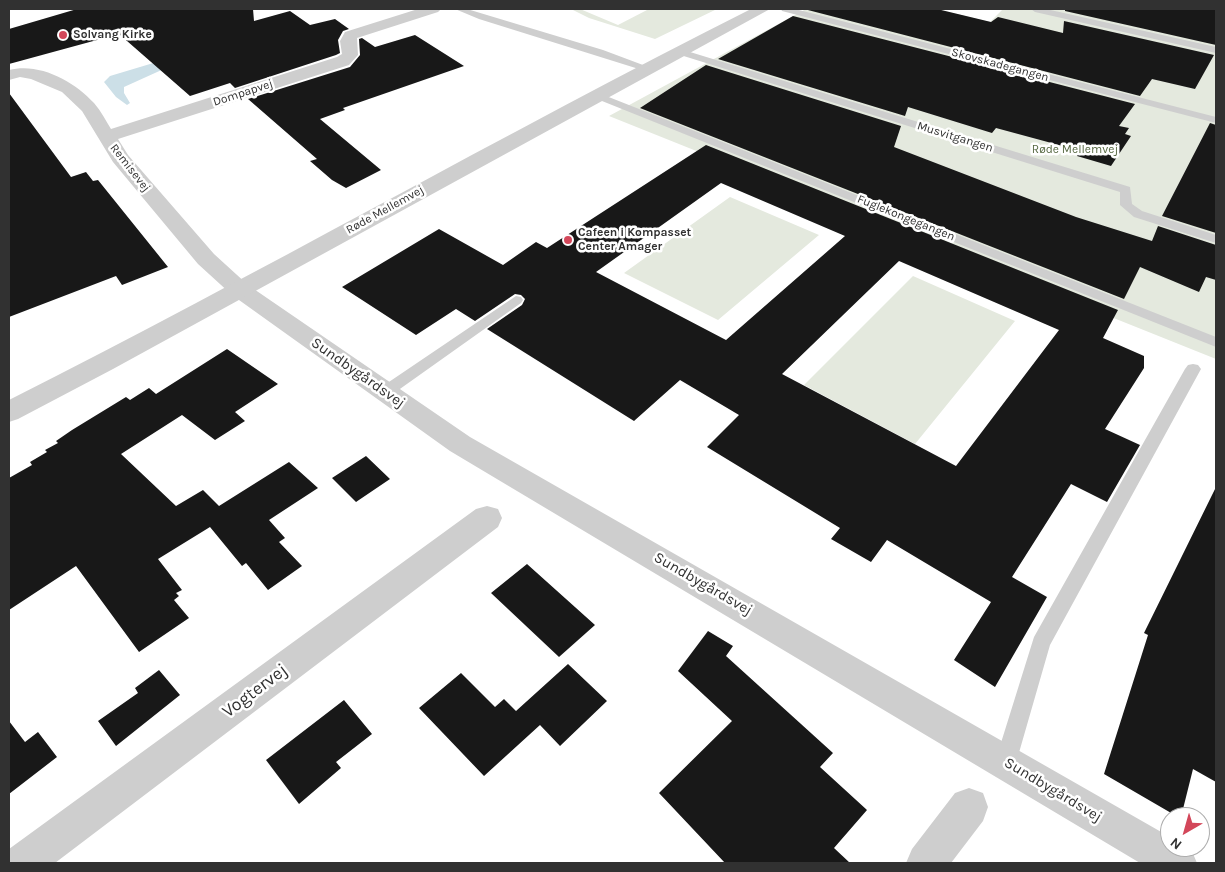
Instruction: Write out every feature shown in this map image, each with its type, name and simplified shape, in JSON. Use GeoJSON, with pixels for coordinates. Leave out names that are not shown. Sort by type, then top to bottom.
{"type":"FeatureCollection","features":[{"type":"Feature","properties":{"kind":"street","name":"Dompapvej"},"geometry":{"type":"LineString","coordinates":[[106,137],[343,61],[350,55],[348,41],[351,35],[433,9]]}},
{"type":"Feature","properties":{"kind":"street","name":"Røde Mellemvej"},"geometry":{"type":"LineString","coordinates":[[9,412],[240,290],[677,51],[762,9]]}},
{"type":"Feature","properties":{"kind":"street","name":"Remisevej"},"geometry":{"type":"LineString","coordinates":[[9,75],[20,72],[35,74],[68,88],[89,108],[120,158],[206,259],[240,290]]}},
{"type":"Feature","properties":{"kind":"street","name":"Sundbygårdsvej"},"geometry":{"type":"LineString","coordinates":[[240,290],[460,444],[1177,863]]}},
{"type":"Feature","properties":{"kind":"street","name":"Vogtervej"},"geometry":{"type":"LineString","coordinates":[[22,863],[486,518]]}},
{"type":"Feature","properties":{"kind":"street"},"geometry":{"type":"LineString","coordinates":[[926,863],[969,807]]}},
{"type":"Feature","properties":{"kind":"lane"},"geometry":{"type":"LineString","coordinates":[[459,9],[508,27],[575,43],[646,68]]}},
{"type":"Feature","properties":{"kind":"lane","name":"Skovskadegangen"},"geometry":{"type":"LineString","coordinates":[[785,9],[1216,120]]}},
{"type":"Feature","properties":{"kind":"lane"},"geometry":{"type":"LineString","coordinates":[[1035,9],[1216,50]]}},
{"type":"Feature","properties":{"kind":"lane","name":"Musvitgangen"},"geometry":{"type":"LineString","coordinates":[[677,51],[1126,190],[1126,205],[1138,214],[1216,239]]}},
{"type":"Feature","properties":{"kind":"lane","name":"Fuglekongegangen"},"geometry":{"type":"LineString","coordinates":[[596,95],[1216,342]]}},
{"type":"Feature","properties":{"kind":"lane"},"geometry":{"type":"LineString","coordinates":[[385,392],[516,300]]}},
{"type":"Feature","properties":{"kind":"lane"},"geometry":{"type":"LineString","coordinates":[[1006,762],[1041,643],[1193,369]]}},
{"type":"Feature","properties":{"kind":"green space"},"geometry":{"type":"Polygon","coordinates":[[[571,9],[580,9],[618,25],[647,10],[645,9],[717,9],[655,39],[589,18],[571,9]]]}},
{"type":"Feature","properties":{"kind":"green space","name":"Røde Mellemvej"},"geometry":{"type":"Polygon","coordinates":[[[806,9],[936,9],[990,22],[1003,9],[1216,9],[1216,359],[609,116],[806,9]]]}},
{"type":"Feature","properties":{"kind":"green space"},"geometry":{"type":"Polygon","coordinates":[[[730,197],[819,235],[718,320],[624,273],[730,197]]]}},
{"type":"Feature","properties":{"kind":"green space"},"geometry":{"type":"Polygon","coordinates":[[[913,276],[1015,321],[915,444],[804,385],[913,276]]]}},
{"type":"Feature","properties":{"kind":"shaded area"},"geometry":{"type":"Polygon","coordinates":[[[160,61],[166,68],[124,87],[124,93],[130,103],[127,105],[116,97],[104,82],[110,76],[160,61]]]}},
{"type":"Feature","properties":{"kind":"building"},"geometry":{"type":"Polygon","coordinates":[[[77,9],[253,9],[254,21],[290,11],[310,25],[335,19],[349,29],[343,31],[338,40],[340,53],[336,55],[235,88],[230,83],[190,96],[119,34],[9,64],[9,29],[77,9]]]}},
{"type":"Feature","properties":{"kind":"building"},"geometry":{"type":"Polygon","coordinates":[[[804,9],[937,9],[991,22],[998,17],[1063,33],[1064,21],[1214,55],[1195,89],[1152,79],[1140,96],[804,9]]]}},
{"type":"Feature","properties":{"kind":"building"},"geometry":{"type":"Polygon","coordinates":[[[1065,9],[1216,9],[1216,45],[1065,11],[1065,9]]]}},
{"type":"Feature","properties":{"kind":"building"},"geometry":{"type":"Polygon","coordinates":[[[793,16],[1135,104],[1119,126],[1129,128],[1125,134],[1131,136],[1111,166],[1077,156],[1081,151],[996,128],[992,133],[908,107],[905,116],[718,59],[793,16]]]}},
{"type":"Feature","properties":{"kind":"building"},"geometry":{"type":"Polygon","coordinates":[[[415,35],[464,66],[343,108],[345,110],[320,119],[381,170],[346,188],[332,180],[310,161],[317,159],[248,99],[350,67],[360,55],[359,39],[362,38],[375,47],[415,35]]]}},
{"type":"Feature","properties":{"kind":"building"},"geometry":{"type":"Polygon","coordinates":[[[706,65],[901,126],[894,147],[1076,217],[1152,241],[1158,226],[1216,245],[1216,280],[1206,277],[1199,292],[1140,267],[1124,299],[640,108],[706,65]]]}},
{"type":"Feature","properties":{"kind":"building"},"geometry":{"type":"Polygon","coordinates":[[[9,93],[71,177],[86,172],[93,181],[98,180],[168,267],[122,285],[116,276],[9,317],[9,93]]]}},
{"type":"Feature","properties":{"kind":"building"},"geometry":{"type":"Polygon","coordinates":[[[1210,123],[1216,125],[1216,233],[1162,216],[1210,123]]]}},
{"type":"Feature","properties":{"kind":"building"},"geometry":{"type":"Polygon","coordinates":[[[706,145],[1118,310],[1103,338],[1144,356],[1144,368],[1105,429],[1140,445],[1107,502],[1071,484],[1012,577],[1047,597],[995,687],[954,660],[991,602],[887,540],[871,562],[831,539],[840,528],[707,447],[739,415],[680,380],[634,421],[487,329],[522,305],[525,299],[521,295],[515,294],[475,321],[456,309],[416,335],[342,287],[439,229],[503,265],[536,242],[547,248],[706,145]],[[721,183],[596,272],[726,340],[845,236],[721,183]],[[899,261],[782,374],[956,466],[1059,330],[899,261]]]}},
{"type":"Feature","properties":{"kind":"building"},"geometry":{"type":"Polygon","coordinates":[[[227,349],[278,384],[235,412],[245,421],[215,440],[182,415],[121,454],[176,506],[203,490],[219,506],[289,462],[318,488],[269,520],[285,538],[279,542],[302,566],[268,590],[246,563],[242,566],[210,527],[158,559],[182,590],[176,593],[179,596],[174,600],[189,618],[139,652],[76,566],[9,610],[9,478],[32,465],[30,462],[47,452],[45,450],[58,443],[56,441],[126,397],[130,400],[149,388],[156,394],[227,349]]]}},
{"type":"Feature","properties":{"kind":"building"},"geometry":{"type":"Polygon","coordinates":[[[366,456],[390,479],[356,502],[332,478],[366,456]]]}},
{"type":"Feature","properties":{"kind":"building"},"geometry":{"type":"Polygon","coordinates":[[[1216,487],[1216,782],[1193,769],[1184,807],[1161,807],[1104,774],[1148,635],[1144,633],[1216,487]]]}},
{"type":"Feature","properties":{"kind":"building"},"geometry":{"type":"Polygon","coordinates":[[[527,564],[595,625],[559,657],[491,593],[527,564]]]}},
{"type":"Feature","properties":{"kind":"building"},"geometry":{"type":"Polygon","coordinates":[[[708,631],[733,646],[726,656],[833,753],[820,767],[867,810],[834,848],[850,863],[725,863],[659,793],[732,721],[678,671],[708,631]]]}},
{"type":"Feature","properties":{"kind":"building"},"geometry":{"type":"Polygon","coordinates":[[[568,664],[607,701],[560,746],[540,725],[484,776],[419,708],[461,673],[495,707],[504,699],[516,711],[568,664]]]}},
{"type":"Feature","properties":{"kind":"building"},"geometry":{"type":"Polygon","coordinates":[[[159,670],[180,695],[116,746],[98,721],[138,693],[135,688],[159,670]]]}},
{"type":"Feature","properties":{"kind":"building"},"geometry":{"type":"Polygon","coordinates":[[[344,700],[372,734],[336,762],[341,768],[299,804],[266,760],[344,700]]]}},
{"type":"Feature","properties":{"kind":"building"},"geometry":{"type":"Polygon","coordinates":[[[9,721],[25,742],[38,732],[57,757],[9,794],[9,721]]]}},
{"type":"Feature","properties":{"kind":"place","name":"Solvang Kirke"},"geometry":{"type":"Point","coordinates":[63,35]}},
{"type":"Feature","properties":{"kind":"place","name":"Cafeen i Kompasset Center Amager"},"geometry":{"type":"Point","coordinates":[568,240]}}]}
